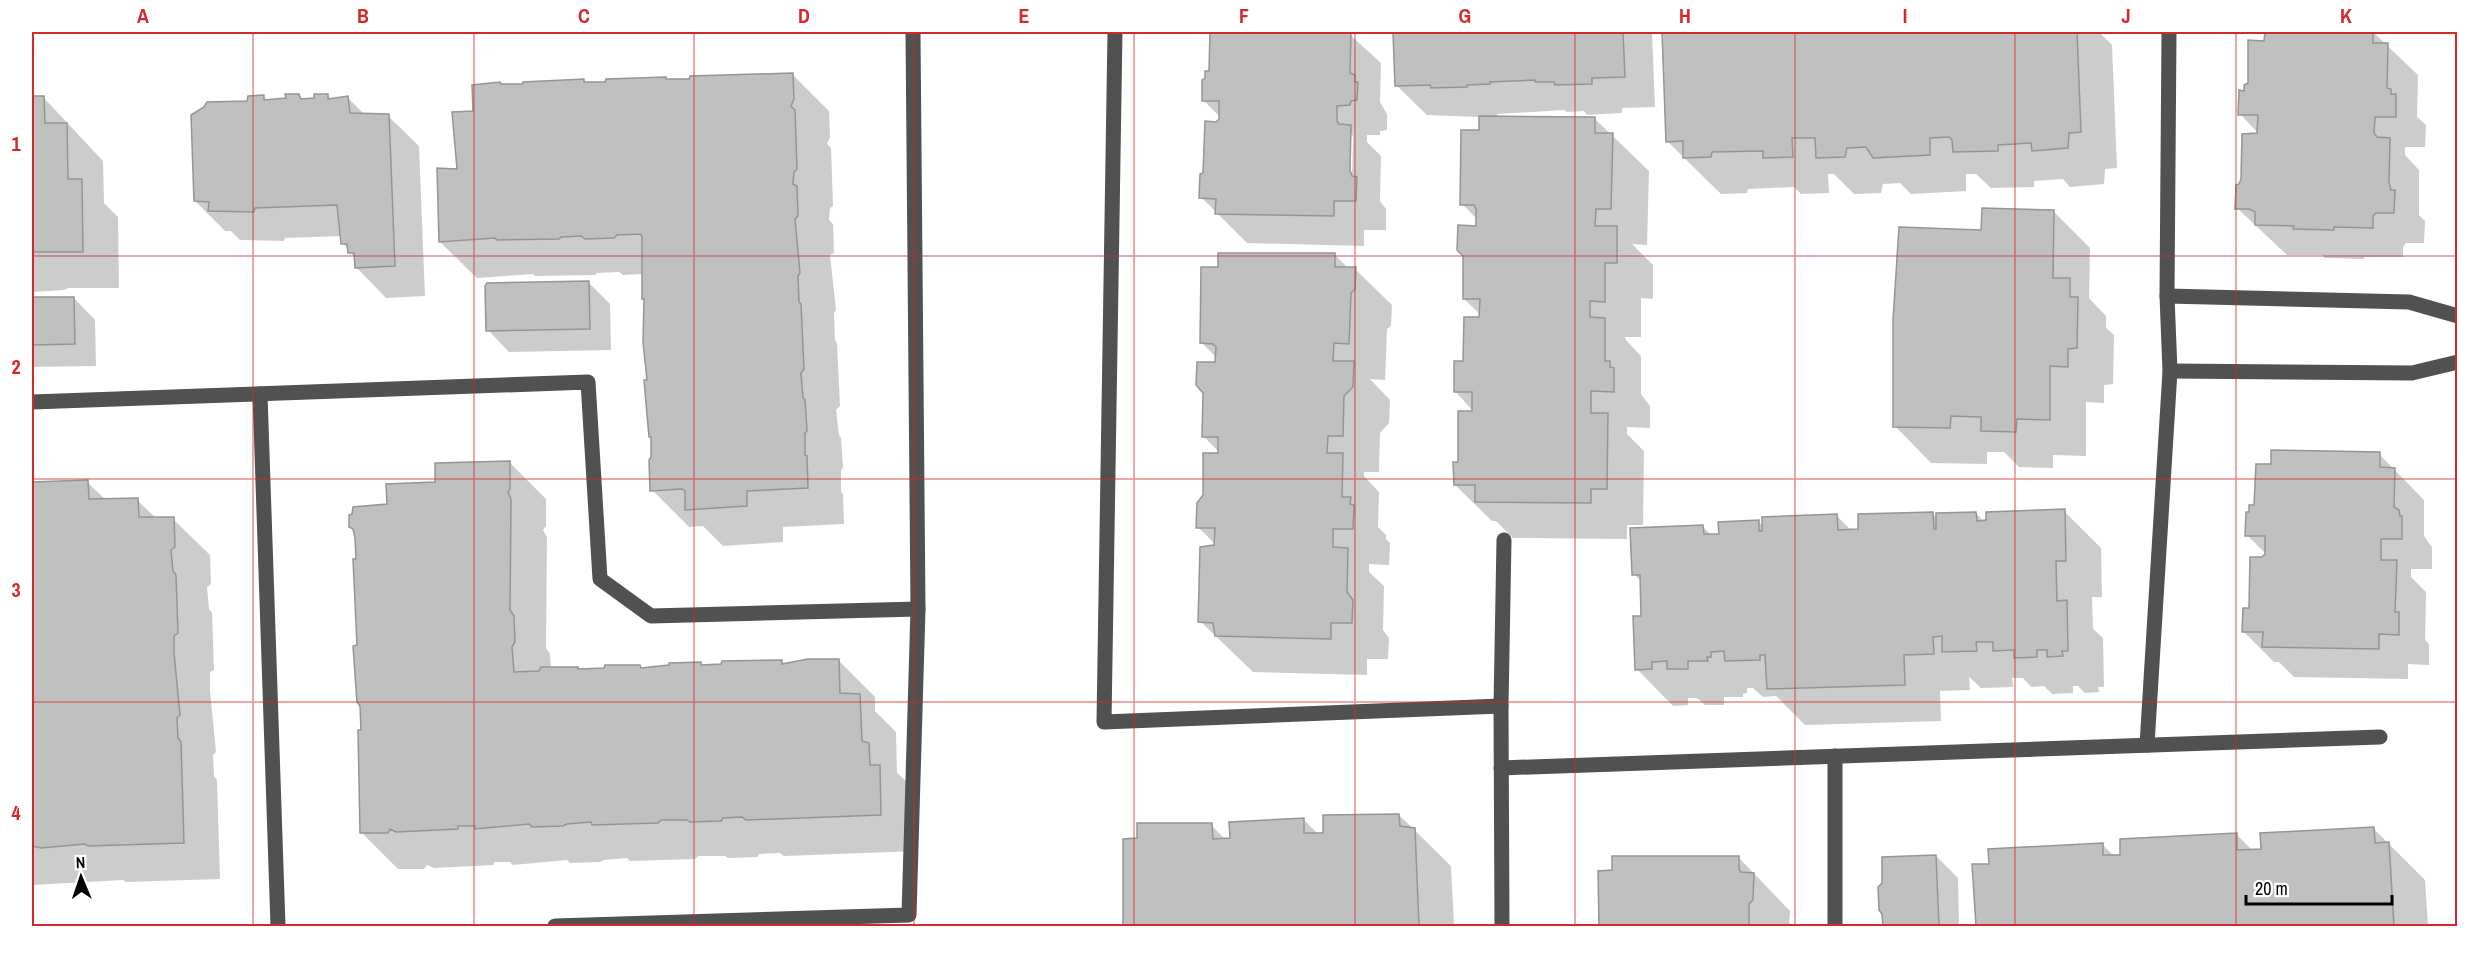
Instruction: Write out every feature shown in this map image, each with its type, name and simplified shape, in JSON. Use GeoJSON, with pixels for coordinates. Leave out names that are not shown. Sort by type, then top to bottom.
{"type":"FeatureCollection","features":[{"type":"Feature","properties":{"kind":"lane"},"geometry":{"type":"LineString","coordinates":[[555,927],[909,915],[918,609],[913,32]]}},
{"type":"Feature","properties":{"kind":"lane"},"geometry":{"type":"LineString","coordinates":[[1116,32],[1104,722],[1501,706]]}},
{"type":"Feature","properties":{"kind":"lane"},"geometry":{"type":"LineString","coordinates":[[2147,745],[2170,371],[2167,296],[2169,32]]}},
{"type":"Feature","properties":{"kind":"lane"},"geometry":{"type":"LineString","coordinates":[[2167,296],[2409,302],[2457,316]]}},
{"type":"Feature","properties":{"kind":"lane"},"geometry":{"type":"LineString","coordinates":[[2170,371],[2412,373],[2457,362]]}},
{"type":"Feature","properties":{"kind":"lane"},"geometry":{"type":"LineString","coordinates":[[32,402],[588,382],[600,579],[651,616],[918,609]]}},
{"type":"Feature","properties":{"kind":"lane"},"geometry":{"type":"LineString","coordinates":[[260,394],[278,927]]}},
{"type":"Feature","properties":{"kind":"lane"},"geometry":{"type":"LineString","coordinates":[[1502,927],[1501,706],[1504,540]]}},
{"type":"Feature","properties":{"kind":"lane"},"geometry":{"type":"LineString","coordinates":[[1501,768],[2380,737]]}},
{"type":"Feature","properties":{"kind":"lane"},"geometry":{"type":"LineString","coordinates":[[1835,756],[1835,927]]}},
{"type":"Feature","properties":{"kind":"building"},"geometry":{"type":"Polygon","coordinates":[[[1210,32],[1351,32],[1350,73],[1355,75],[1355,82],[1358,82],[1357,100],[1351,101],[1350,105],[1337,106],[1337,121],[1339,124],[1351,125],[1350,170],[1352,176],[1357,177],[1356,201],[1334,201],[1334,216],[1215,214],[1216,199],[1199,198],[1200,174],[1203,173],[1205,121],[1216,122],[1219,119],[1219,101],[1202,101],[1202,80],[1205,78],[1205,71],[1209,71],[1210,32]]]}},
{"type":"Feature","properties":{"kind":"building"},"geometry":{"type":"Polygon","coordinates":[[[1393,32],[1623,32],[1625,77],[1592,78],[1592,84],[1555,85],[1554,82],[1535,82],[1535,80],[1490,82],[1490,84],[1467,85],[1467,87],[1395,86],[1393,32]]]}},
{"type":"Feature","properties":{"kind":"building"},"geometry":{"type":"Polygon","coordinates":[[[1662,32],[2077,32],[2081,132],[2069,133],[2068,148],[2032,151],[2031,143],[1998,145],[1998,151],[1953,152],[1952,140],[1949,137],[1930,138],[1930,155],[1873,158],[1866,147],[1847,148],[1845,157],[1816,158],[1815,138],[1792,138],[1793,157],[1763,158],[1763,151],[1712,152],[1711,157],[1683,158],[1683,141],[1666,142],[1662,32]]]}},
{"type":"Feature","properties":{"kind":"building"},"geometry":{"type":"Polygon","coordinates":[[[2265,32],[2373,32],[2373,43],[2388,43],[2387,88],[2391,89],[2391,94],[2396,94],[2396,117],[2375,117],[2374,133],[2377,137],[2390,138],[2389,183],[2391,190],[2395,190],[2394,213],[2376,213],[2373,216],[2373,228],[2293,229],[2294,226],[2255,225],[2255,212],[2249,209],[2235,209],[2236,185],[2241,179],[2242,134],[2257,133],[2258,115],[2238,115],[2239,90],[2244,91],[2244,85],[2248,83],[2248,40],[2264,41],[2265,32]]]}},
{"type":"Feature","properties":{"kind":"building"},"geometry":{"type":"Polygon","coordinates":[[[793,73],[794,99],[791,106],[795,110],[797,169],[794,172],[793,184],[797,186],[798,216],[795,219],[800,273],[798,276],[799,302],[801,304],[804,369],[801,373],[807,431],[805,433],[805,455],[807,456],[808,488],[747,491],[747,506],[685,510],[685,491],[682,489],[650,491],[651,437],[649,437],[644,380],[647,380],[643,342],[642,236],[640,234],[617,235],[614,238],[585,239],[581,236],[559,239],[497,240],[495,238],[439,242],[437,168],[457,169],[452,112],[473,111],[472,85],[584,79],[584,82],[605,82],[606,79],[666,77],[666,79],[689,79],[690,76],[793,73]]]}},
{"type":"Feature","properties":{"kind":"building"},"geometry":{"type":"Polygon","coordinates":[[[285,94],[299,94],[301,99],[314,98],[314,94],[328,94],[328,99],[348,96],[350,113],[389,114],[395,266],[355,268],[354,253],[348,253],[347,244],[341,244],[337,205],[255,208],[254,212],[208,211],[209,202],[194,201],[191,115],[204,107],[207,102],[247,101],[248,96],[264,95],[264,100],[286,98],[285,94]]]}},
{"type":"Feature","properties":{"kind":"building"},"geometry":{"type":"Polygon","coordinates":[[[32,96],[44,96],[45,123],[67,123],[68,179],[82,179],[83,252],[32,252],[32,96]]]}},
{"type":"Feature","properties":{"kind":"building"},"geometry":{"type":"Polygon","coordinates":[[[1479,116],[1595,117],[1595,133],[1613,133],[1611,209],[1596,209],[1595,226],[1617,226],[1617,263],[1605,263],[1605,302],[1590,301],[1590,317],[1605,318],[1605,361],[1610,361],[1610,367],[1614,368],[1614,392],[1591,391],[1591,413],[1608,413],[1607,489],[1591,489],[1591,503],[1475,502],[1475,485],[1454,485],[1453,462],[1458,462],[1458,411],[1472,411],[1472,392],[1454,392],[1454,361],[1463,361],[1464,317],[1479,317],[1480,299],[1463,299],[1463,256],[1457,250],[1458,225],[1476,226],[1474,205],[1460,205],[1461,130],[1479,130],[1479,116]]]}},
{"type":"Feature","properties":{"kind":"building"},"geometry":{"type":"Polygon","coordinates":[[[1982,208],[2054,210],[2053,278],[2070,278],[2070,297],[2078,297],[2077,348],[2068,349],[2068,367],[2050,366],[2050,420],[2017,419],[2016,432],[1981,431],[1981,417],[1951,416],[1950,428],[1893,427],[1893,320],[1899,227],[1981,230],[1982,208]]]}},
{"type":"Feature","properties":{"kind":"building"},"geometry":{"type":"Polygon","coordinates":[[[1218,253],[1335,253],[1335,267],[1356,267],[1355,289],[1351,293],[1349,344],[1334,343],[1333,361],[1354,361],[1353,387],[1344,396],[1343,436],[1328,436],[1327,453],[1343,453],[1342,497],[1351,497],[1350,504],[1354,505],[1353,529],[1333,529],[1333,547],[1348,548],[1347,592],[1353,600],[1352,623],[1331,623],[1331,639],[1215,636],[1213,623],[1198,622],[1200,547],[1214,545],[1215,528],[1196,528],[1197,503],[1203,495],[1203,453],[1218,453],[1218,437],[1202,437],[1203,393],[1196,385],[1197,362],[1215,362],[1216,347],[1213,344],[1200,343],[1201,267],[1218,267],[1218,253]]]}},
{"type":"Feature","properties":{"kind":"building"},"geometry":{"type":"Polygon","coordinates":[[[589,281],[590,329],[486,331],[485,286],[487,283],[589,281]]]}},
{"type":"Feature","properties":{"kind":"building"},"geometry":{"type":"Polygon","coordinates":[[[32,297],[74,297],[75,344],[32,345],[32,297]]]}},
{"type":"Feature","properties":{"kind":"building"},"geometry":{"type":"Polygon","coordinates":[[[2271,450],[2380,452],[2380,467],[2395,468],[2394,507],[2402,516],[2402,539],[2381,539],[2381,560],[2397,560],[2395,612],[2399,612],[2399,635],[2379,634],[2379,649],[2262,647],[2263,632],[2242,632],[2243,608],[2249,608],[2250,557],[2262,557],[2265,554],[2265,536],[2245,536],[2246,512],[2249,512],[2249,505],[2254,505],[2256,464],[2271,464],[2271,450]]]}},
{"type":"Feature","properties":{"kind":"building"},"geometry":{"type":"Polygon","coordinates":[[[510,461],[510,489],[508,492],[511,499],[510,610],[514,616],[515,642],[512,647],[514,672],[539,671],[541,667],[578,667],[578,669],[604,668],[605,665],[640,665],[641,668],[669,665],[669,663],[701,662],[701,665],[721,664],[722,661],[782,660],[782,664],[808,659],[839,659],[840,693],[860,694],[862,741],[869,743],[870,765],[880,765],[881,815],[746,820],[742,817],[723,818],[721,821],[661,820],[658,823],[592,825],[591,822],[532,827],[529,824],[475,829],[475,826],[458,826],[458,829],[396,832],[390,829],[388,833],[360,833],[358,730],[361,730],[353,646],[357,645],[353,559],[356,559],[355,538],[353,529],[349,527],[349,515],[352,514],[353,507],[387,504],[386,484],[435,482],[435,463],[510,461]]]}},
{"type":"Feature","properties":{"kind":"building"},"geometry":{"type":"Polygon","coordinates":[[[88,480],[89,499],[138,498],[139,517],[174,517],[175,547],[171,550],[173,571],[176,575],[178,633],[174,636],[174,653],[180,715],[177,718],[178,738],[181,742],[184,843],[88,846],[85,844],[41,848],[32,846],[32,482],[88,480]]]}},
{"type":"Feature","properties":{"kind":"building"},"geometry":{"type":"Polygon","coordinates":[[[2065,509],[2066,561],[2056,561],[2057,601],[2067,600],[2068,651],[2062,651],[2063,656],[2047,657],[2047,650],[2037,650],[2037,657],[2014,658],[2014,650],[1993,651],[1993,642],[1976,642],[1977,651],[1942,652],[1942,636],[1933,637],[1934,654],[1904,655],[1905,685],[1767,689],[1765,655],[1760,655],[1760,660],[1725,661],[1724,651],[1711,652],[1711,657],[1707,657],[1708,661],[1688,661],[1688,669],[1667,669],[1667,661],[1652,662],[1652,669],[1635,670],[1633,616],[1641,616],[1640,575],[1632,575],[1630,528],[1703,525],[1704,534],[1719,534],[1718,522],[1759,520],[1759,531],[1762,531],[1762,517],[1837,514],[1838,530],[1858,529],[1858,514],[1933,512],[1934,529],[1936,529],[1936,513],[1976,512],[1977,521],[1986,520],[1986,512],[2065,509]]]}},
{"type":"Feature","properties":{"kind":"building"},"geometry":{"type":"Polygon","coordinates":[[[1399,814],[1400,826],[1415,828],[1419,926],[1123,926],[1123,839],[1137,838],[1137,823],[1212,823],[1213,839],[1230,838],[1229,822],[1304,818],[1304,833],[1323,833],[1323,815],[1399,814]]]}},
{"type":"Feature","properties":{"kind":"building"},"geometry":{"type":"Polygon","coordinates":[[[2374,827],[2375,843],[2389,842],[2394,926],[1976,926],[1972,864],[1989,864],[1988,849],[2103,843],[2103,855],[2120,855],[2120,839],[2237,833],[2237,850],[2261,849],[2260,833],[2374,827]]]}},
{"type":"Feature","properties":{"kind":"building"},"geometry":{"type":"Polygon","coordinates":[[[1936,855],[1939,926],[1883,926],[1882,914],[1879,910],[1878,887],[1882,883],[1882,857],[1936,855]]]}},
{"type":"Feature","properties":{"kind":"building"},"geometry":{"type":"Polygon","coordinates":[[[1612,856],[1739,856],[1741,872],[1754,873],[1753,900],[1749,904],[1749,926],[1599,926],[1598,871],[1612,870],[1612,856]]]}}]}
